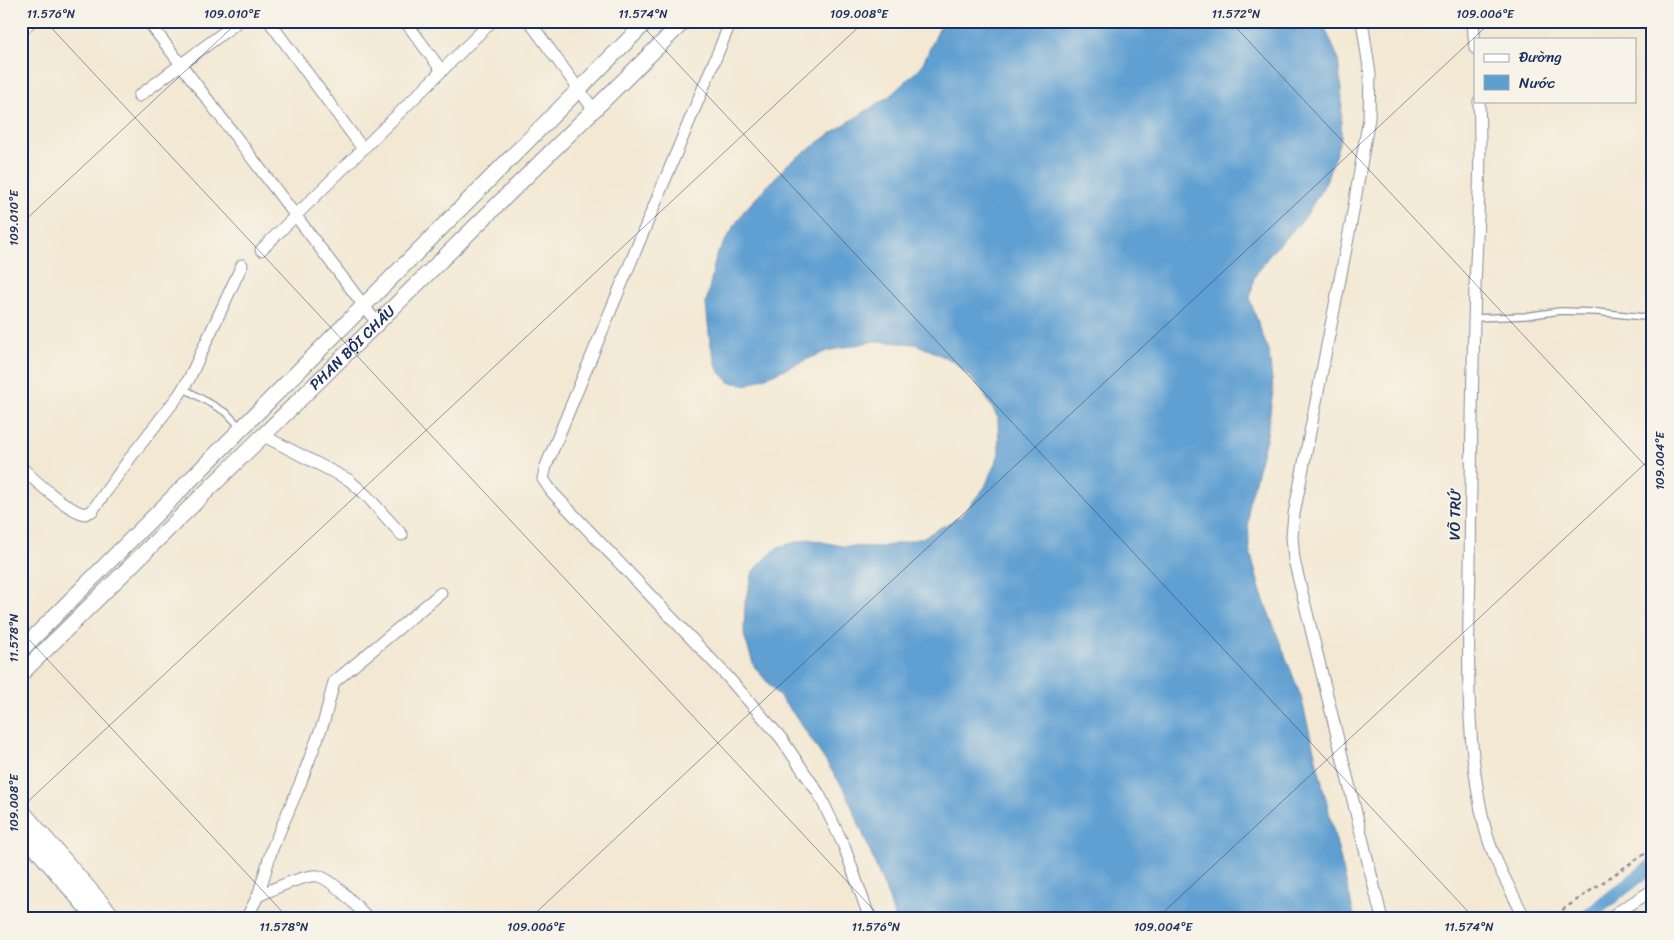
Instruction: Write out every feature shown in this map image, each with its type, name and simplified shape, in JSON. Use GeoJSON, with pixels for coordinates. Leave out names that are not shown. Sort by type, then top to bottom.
{"type":"FeatureCollection","features":[{"type":"Feature","properties":{"kind":"street"},"geometry":{"type":"LineString","coordinates":[[21,32],[30,21]]}},
{"type":"Feature","properties":{"kind":"street"},"geometry":{"type":"LineString","coordinates":[[148,21],[377,323]]}},
{"type":"Feature","properties":{"kind":"street"},"geometry":{"type":"LineString","coordinates":[[139,96],[240,21]]}},
{"type":"Feature","properties":{"kind":"street"},"geometry":{"type":"LineString","coordinates":[[269,21],[363,149]]}},
{"type":"Feature","properties":{"kind":"street"},"geometry":{"type":"LineString","coordinates":[[405,21],[442,70]]}},
{"type":"Feature","properties":{"kind":"street"},"geometry":{"type":"LineString","coordinates":[[262,250],[492,21]]}},
{"type":"Feature","properties":{"kind":"street"},"geometry":{"type":"LineString","coordinates":[[529,21],[594,110]]}},
{"type":"Feature","properties":{"kind":"street","name":"PHAN BỘI CHÂU"},"geometry":{"type":"LineString","coordinates":[[21,650],[647,21]]}},
{"type":"Feature","properties":{"kind":"street","name":"PHAN BỘI CHÂU"},"geometry":{"type":"LineString","coordinates":[[21,674],[684,21]]}},
{"type":"Feature","properties":{"kind":"street"},"geometry":{"type":"LineString","coordinates":[[731,21],[546,466],[544,479],[552,492],[726,675],[781,738],[819,794],[844,846],[870,919]]}},
{"type":"Feature","properties":{"kind":"street"},"geometry":{"type":"LineString","coordinates":[[1362,21],[1370,74],[1369,118],[1294,514],[1292,536],[1294,560],[1382,919]]}},
{"type":"Feature","properties":{"kind":"street"},"geometry":{"type":"LineString","coordinates":[[1473,21],[1474,38]]}},
{"type":"Feature","properties":{"kind":"street","name":"VÕ TRỨ"},"geometry":{"type":"LineString","coordinates":[[1479,102],[1480,156],[1474,318],[1468,640],[1470,701],[1476,785],[1484,825],[1496,861],[1525,919]]}},
{"type":"Feature","properties":{"kind":"street"},"geometry":{"type":"LineString","coordinates":[[21,467],[40,485],[77,512],[89,514],[183,388],[199,359],[242,264]]}},
{"type":"Feature","properties":{"kind":"street"},"geometry":{"type":"LineString","coordinates":[[262,435],[349,480],[366,495],[402,535]]}},
{"type":"Feature","properties":{"kind":"street"},"geometry":{"type":"LineString","coordinates":[[246,919],[258,896],[272,849],[324,721],[334,682],[441,593]]}},
{"type":"Feature","properties":{"kind":"street"},"geometry":{"type":"LineString","coordinates":[[21,810],[115,919]]}},
{"type":"Feature","properties":{"kind":"street"},"geometry":{"type":"LineString","coordinates":[[21,831],[96,919]]}},
{"type":"Feature","properties":{"kind":"street"},"geometry":{"type":"LineString","coordinates":[[258,896],[279,886],[318,876],[332,884],[369,919]]}},
{"type":"Feature","properties":{"kind":"street"},"geometry":{"type":"LineString","coordinates":[[1607,919],[1653,890]]}},
{"type":"Feature","properties":{"kind":"lane"},"geometry":{"type":"LineString","coordinates":[[1474,318],[1525,316],[1560,311],[1597,312],[1653,318]]}},
{"type":"Feature","properties":{"kind":"lane"},"geometry":{"type":"LineString","coordinates":[[183,388],[227,413],[241,428]]}},
{"type":"Feature","properties":{"kind":"path"},"geometry":{"type":"LineString","coordinates":[[1549,919],[1653,848]]}},
{"type":"Feature","properties":{"kind":"water"},"geometry":{"type":"Polygon","coordinates":[[[943,21],[1322,21],[1338,58],[1342,99],[1341,137],[1326,182],[1304,219],[1270,254],[1254,277],[1250,300],[1269,353],[1273,390],[1267,435],[1248,507],[1249,548],[1261,593],[1301,697],[1355,919],[895,919],[888,896],[846,792],[797,718],[754,666],[744,635],[745,602],[753,571],[778,547],[808,539],[841,546],[882,547],[922,538],[960,517],[985,487],[999,454],[998,418],[980,387],[953,361],[916,344],[874,341],[827,351],[747,385],[729,382],[718,370],[710,342],[706,304],[716,256],[743,212],[788,164],[839,128],[890,96],[921,67],[943,21]]]}},
{"type":"Feature","properties":{"kind":"waterway"},"geometry":{"type":"LineString","coordinates":[[1584,919],[1653,865]]}}]}
